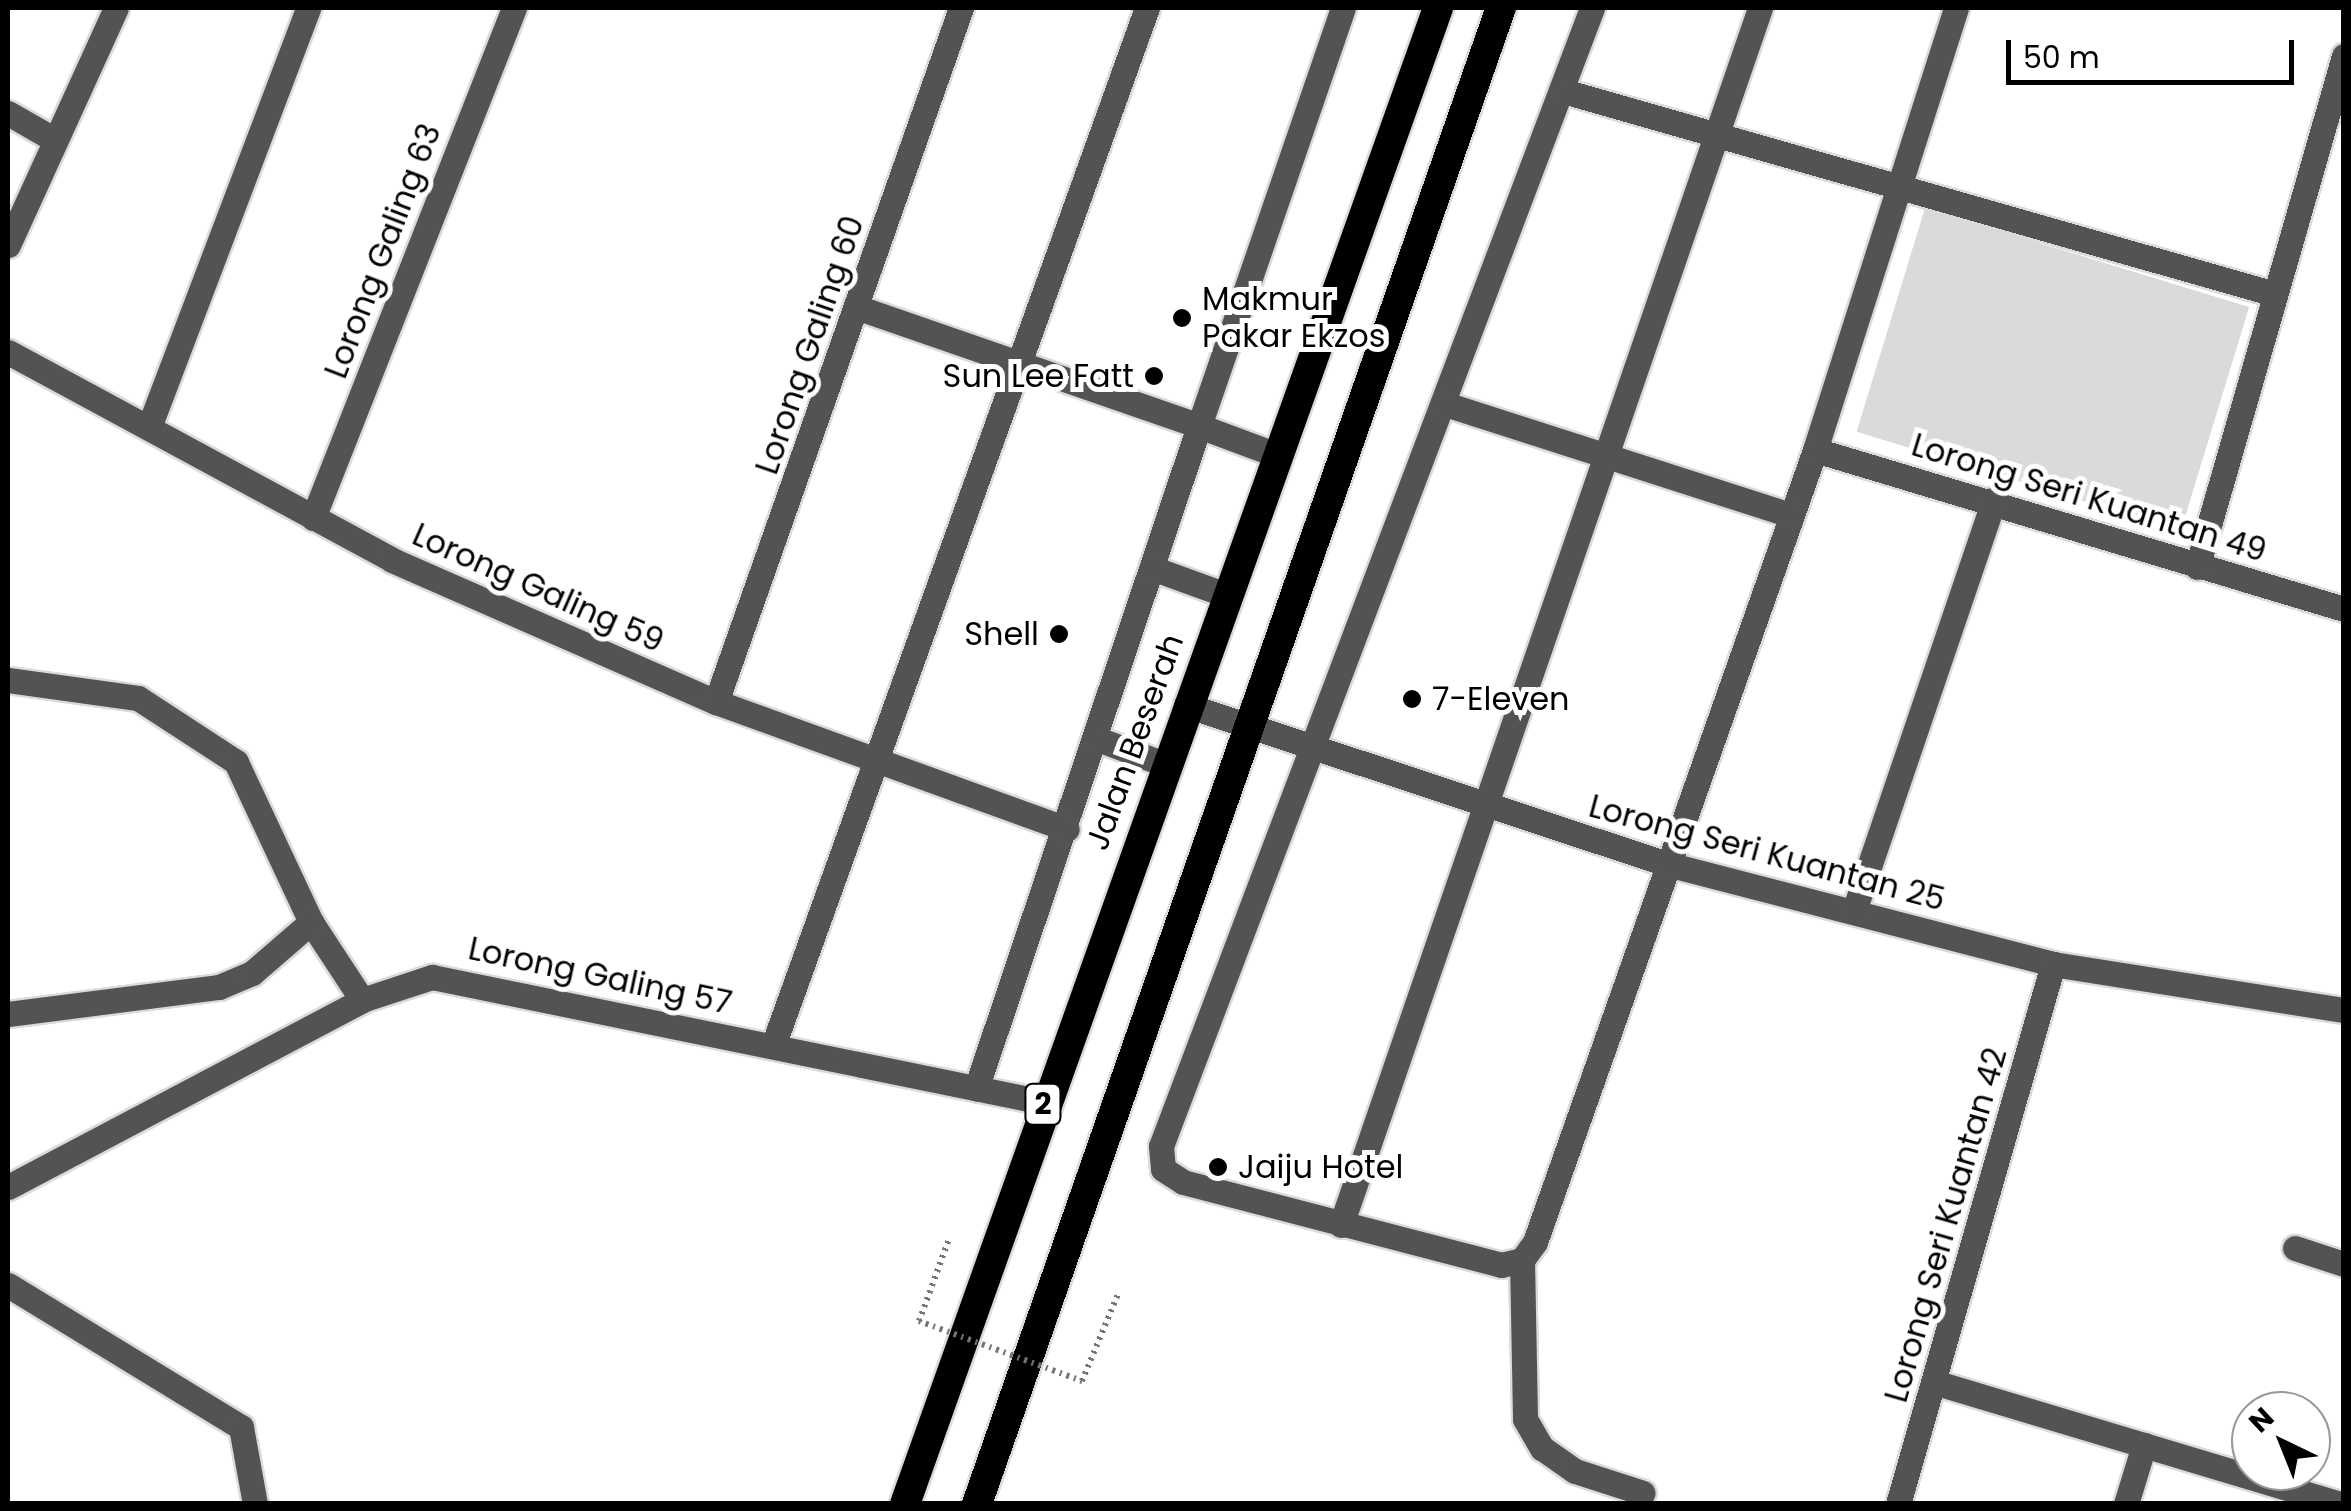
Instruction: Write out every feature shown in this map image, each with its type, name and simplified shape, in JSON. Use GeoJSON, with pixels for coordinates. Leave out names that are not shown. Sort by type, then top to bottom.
{"type":"FeatureCollection","features":[{"type":"Feature","properties":{"kind":"highway","name":"Jalan Beserah"},"geometry":{"type":"LineString","coordinates":[[905,1504],[1164,764],[1438,8]]}},
{"type":"Feature","properties":{"kind":"highway","name":"2"},"geometry":{"type":"LineString","coordinates":[[977,1504],[1252,729],[1501,8]]}},
{"type":"Feature","properties":{"kind":"street"},"geometry":{"type":"LineString","coordinates":[[8,246],[116,8]]}},
{"type":"Feature","properties":{"kind":"street"},"geometry":{"type":"LineString","coordinates":[[151,422],[308,8]]}},
{"type":"Feature","properties":{"kind":"street","name":"Lorong Galing 63"},"geometry":{"type":"LineString","coordinates":[[313,518],[514,8]]}},
{"type":"Feature","properties":{"kind":"street","name":"Lorong Galing 60"},"geometry":{"type":"LineString","coordinates":[[716,702],[858,308],[960,8]]}},
{"type":"Feature","properties":{"kind":"street"},"geometry":{"type":"LineString","coordinates":[[773,1046],[870,758],[1148,8]]}},
{"type":"Feature","properties":{"kind":"street"},"geometry":{"type":"LineString","coordinates":[[976,1088],[1343,8]]}},
{"type":"Feature","properties":{"kind":"street"},"geometry":{"type":"LineString","coordinates":[[1522,1260],[1500,1265],[1183,1182],[1163,1169],[1161,1146],[1315,750],[1592,8]]}},
{"type":"Feature","properties":{"kind":"street"},"geometry":{"type":"LineString","coordinates":[[1341,1225],[1482,804],[1760,8]]}},
{"type":"Feature","properties":{"kind":"street"},"geometry":{"type":"LineString","coordinates":[[1643,1493],[1575,1471],[1542,1448],[1525,1419],[1522,1260],[1815,450],[1956,8]]}},
{"type":"Feature","properties":{"kind":"street"},"geometry":{"type":"LineString","coordinates":[[2197,567],[2271,294],[2344,56]]}},
{"type":"Feature","properties":{"kind":"street"},"geometry":{"type":"LineString","coordinates":[[1563,91],[2271,294]]}},
{"type":"Feature","properties":{"kind":"street"},"geometry":{"type":"LineString","coordinates":[[8,113],[55,140]]}},
{"type":"Feature","properties":{"kind":"street"},"geometry":{"type":"LineString","coordinates":[[858,308],[1277,455]]}},
{"type":"Feature","properties":{"kind":"street","name":"Lorong Galing 59"},"geometry":{"type":"LineString","coordinates":[[8,352],[151,422],[313,518],[716,702],[1067,829]]}},
{"type":"Feature","properties":{"kind":"street"},"geometry":{"type":"LineString","coordinates":[[1446,404],[1791,515]]}},
{"type":"Feature","properties":{"kind":"street","name":"Lorong Seri Kuantan 49"},"geometry":{"type":"LineString","coordinates":[[1815,450],[1994,499],[2197,567],[2344,609]]}},
{"type":"Feature","properties":{"kind":"street"},"geometry":{"type":"LineString","coordinates":[[1854,911],[1994,499]]}},
{"type":"Feature","properties":{"kind":"street"},"geometry":{"type":"LineString","coordinates":[[1152,568],[1226,595]]}},
{"type":"Feature","properties":{"kind":"street"},"geometry":{"type":"LineString","coordinates":[[8,680],[98,686],[205,736],[255,794],[312,922],[362,1000]]}},
{"type":"Feature","properties":{"kind":"street","name":"Lorong Seri Kuantan 25"},"geometry":{"type":"LineString","coordinates":[[1186,706],[1667,864],[2053,964],[2344,1010]]}},
{"type":"Feature","properties":{"kind":"street"},"geometry":{"type":"LineString","coordinates":[[1095,738],[1164,764]]}},
{"type":"Feature","properties":{"kind":"street"},"geometry":{"type":"LineString","coordinates":[[8,1014],[219,986],[252,973],[312,922]]}},
{"type":"Feature","properties":{"kind":"street","name":"Lorong Seri Kuantan 42"},"geometry":{"type":"LineString","coordinates":[[1898,1504],[1937,1383],[2053,964]]}},
{"type":"Feature","properties":{"kind":"street","name":"Lorong Galing 57"},"geometry":{"type":"LineString","coordinates":[[8,1187],[362,1000],[460,977],[1044,1102]]}},
{"type":"Feature","properties":{"kind":"street"},"geometry":{"type":"LineString","coordinates":[[2295,1248],[2344,1264]]}},
{"type":"Feature","properties":{"kind":"street"},"geometry":{"type":"LineString","coordinates":[[8,1285],[240,1426],[255,1504]]}},
{"type":"Feature","properties":{"kind":"street"},"geometry":{"type":"LineString","coordinates":[[1937,1383],[2315,1500],[2340,1504]]}},
{"type":"Feature","properties":{"kind":"street"},"geometry":{"type":"LineString","coordinates":[[2126,1504],[2144,1445]]}},
{"type":"Feature","properties":{"kind":"path"},"geometry":{"type":"LineString","coordinates":[[949,1238],[919,1321],[1082,1381],[1118,1294]]}},
{"type":"Feature","properties":{"kind":"shaded area"},"geometry":{"type":"Polygon","coordinates":[[[1925,208],[2249,307],[2181,531],[1857,432],[1925,208]]]}},
{"type":"Feature","properties":{"kind":"place","name":"Makmur Pakar Ekzos"},"geometry":{"type":"Point","coordinates":[1182,318]}},
{"type":"Feature","properties":{"kind":"place","name":"Sun Lee Fatt"},"geometry":{"type":"Point","coordinates":[1154,376]}},
{"type":"Feature","properties":{"kind":"place","name":"Shell"},"geometry":{"type":"Point","coordinates":[1059,634]}},
{"type":"Feature","properties":{"kind":"place","name":"7-Eleven"},"geometry":{"type":"Point","coordinates":[1412,699]}},
{"type":"Feature","properties":{"kind":"place","name":"Jaiju Hotel"},"geometry":{"type":"Point","coordinates":[1218,1167]}}]}
